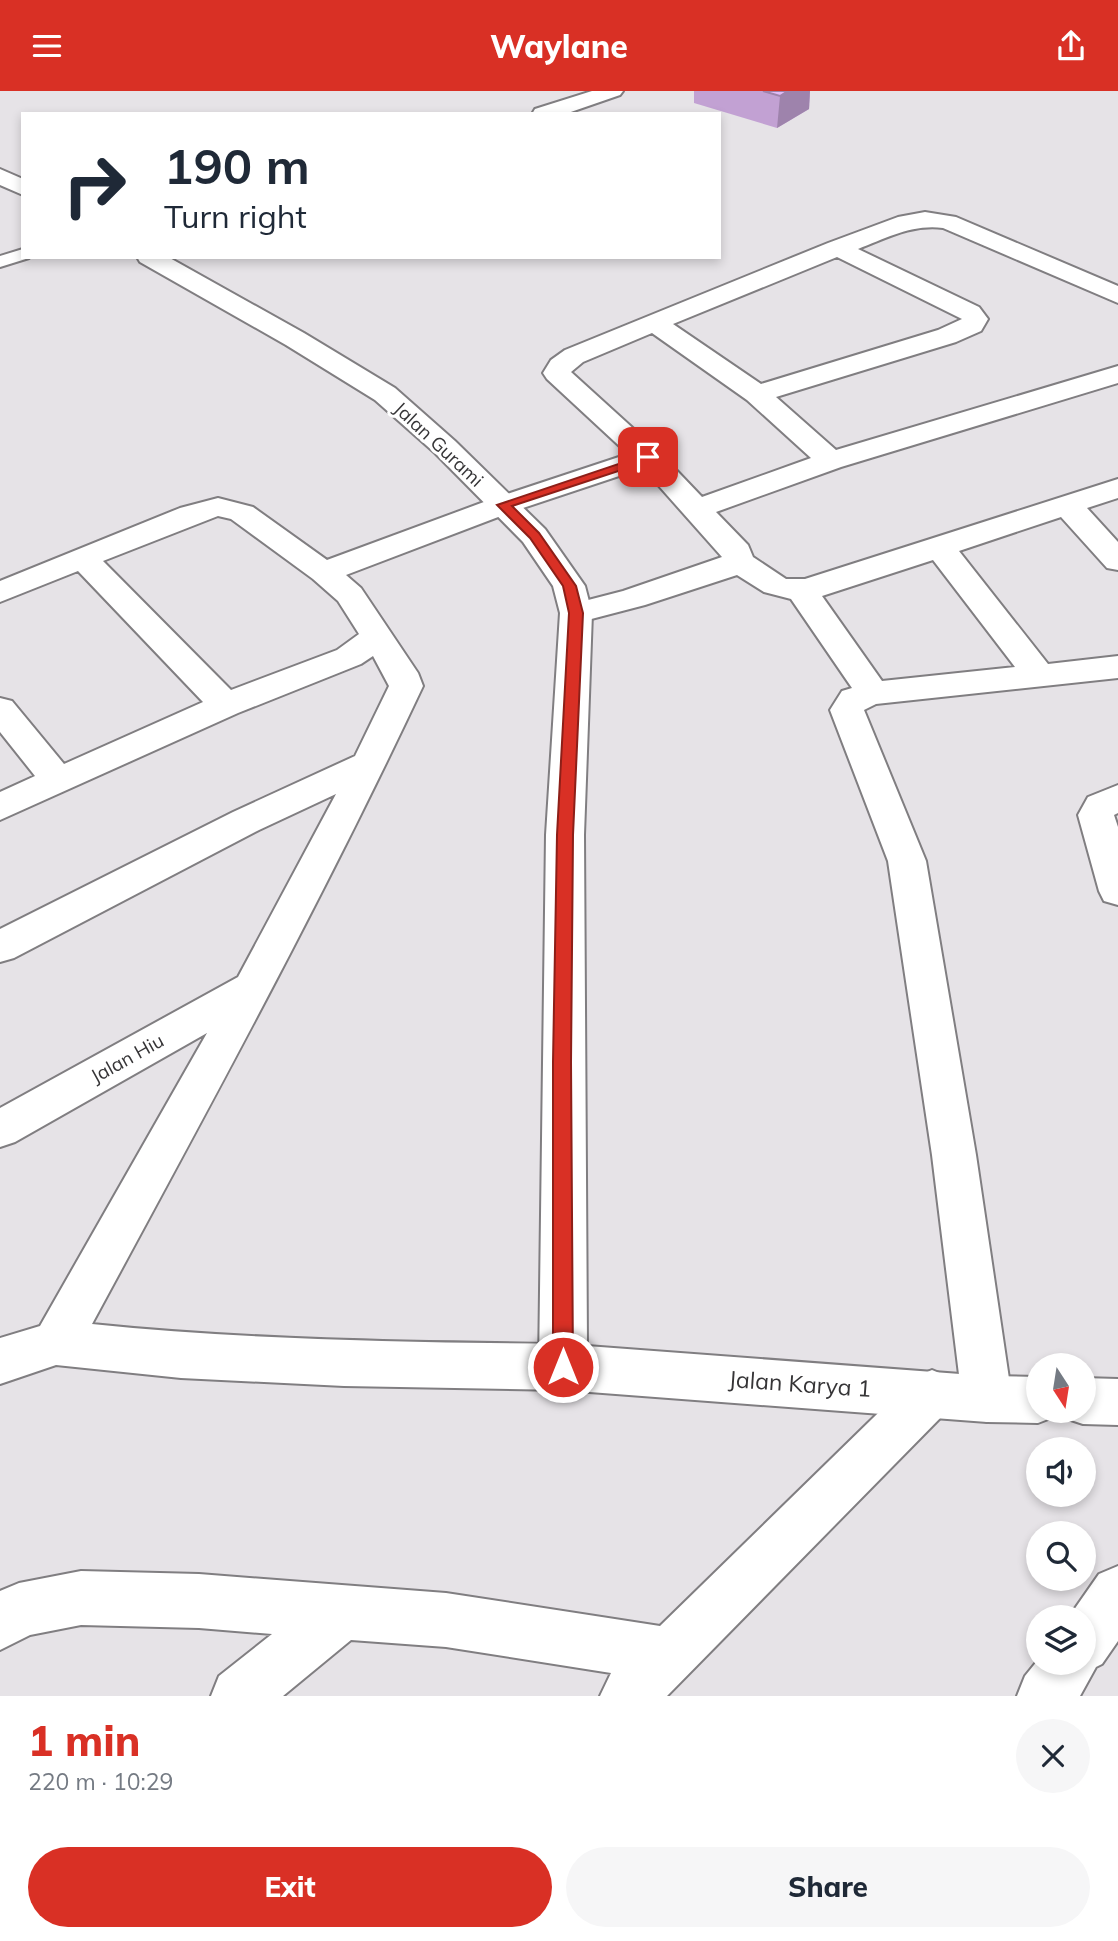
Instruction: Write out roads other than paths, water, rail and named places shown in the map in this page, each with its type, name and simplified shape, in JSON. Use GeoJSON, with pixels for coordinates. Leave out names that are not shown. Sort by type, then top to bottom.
{"type":"FeatureCollection","features":[{"type":"Feature","properties":{"kind":"street"},"geometry":{"type":"LineString","coordinates":[[549,112],[613,91]]}},
{"type":"Feature","properties":{"kind":"street"},"geometry":{"type":"LineString","coordinates":[[0,176],[21,187]]}},
{"type":"Feature","properties":{"kind":"street"},"geometry":{"type":"LineString","coordinates":[[1118,295],[948,222],[925,219],[906,222],[837,248],[574,356],[561,366],[557,373],[648,457],[698,508],[737,552],[738,561],[772,586],[787,590],[820,587],[1118,488]]}},
{"type":"Feature","properties":{"kind":"street"},"geometry":{"type":"LineString","coordinates":[[757,394],[947,336],[972,325],[975,319],[970,312],[837,248]]}},
{"type":"Feature","properties":{"kind":"street","name":"Jalan Gurami"},"geometry":{"type":"LineString","coordinates":[[153,259],[295,339],[385,394],[445,447],[534,536],[569,586],[576,613],[565,835],[562,1062],[563,1367]]}},
{"type":"Feature","properties":{"kind":"street"},"geometry":{"type":"LineString","coordinates":[[656,324],[757,394],[831,461]]}},
{"type":"Feature","properties":{"kind":"street"},"geometry":{"type":"LineString","coordinates":[[698,508],[831,461],[1118,374]]}},
{"type":"Feature","properties":{"kind":"street"},"geometry":{"type":"LineString","coordinates":[[324,572],[503,505],[648,457]]}},
{"type":"Feature","properties":{"kind":"street"},"geometry":{"type":"LineString","coordinates":[[1067,505],[1118,561]]}},
{"type":"Feature","properties":{"kind":"street"},"geometry":{"type":"LineString","coordinates":[[0,592],[191,514],[218,507],[242,513],[324,572],[350,595],[401,673],[406,686],[370,763],[253,988],[56,1343],[0,1361]]}},
{"type":"Feature","properties":{"kind":"street"},"geometry":{"type":"LineString","coordinates":[[939,546],[1040,676]]}},
{"type":"Feature","properties":{"kind":"street"},"geometry":{"type":"LineString","coordinates":[[83,558],[226,705]]}},
{"type":"Feature","properties":{"kind":"street"},"geometry":{"type":"LineString","coordinates":[[576,613],[647,594],[726,568],[738,561]]}},
{"type":"Feature","properties":{"kind":"street"},"geometry":{"type":"LineString","coordinates":[[801,590],[873,693]]}},
{"type":"Feature","properties":{"kind":"street"},"geometry":{"type":"LineString","coordinates":[[0,807],[226,705],[349,657],[377,637]]}},
{"type":"Feature","properties":{"kind":"street"},"geometry":{"type":"LineString","coordinates":[[987,1399],[954,1155],[907,861],[847,710],[854,699],[873,693],[1118,667]]}},
{"type":"Feature","properties":{"kind":"street"},"geometry":{"type":"LineString","coordinates":[[0,709],[58,780]]}},
{"type":"Feature","properties":{"kind":"street"},"geometry":{"type":"LineString","coordinates":[[0,947],[246,821],[370,763]]}},
{"type":"Feature","properties":{"kind":"street"},"geometry":{"type":"LineString","coordinates":[[1111,809],[1118,891]]}},
{"type":"Feature","properties":{"kind":"street","name":"Jalan Hiu"},"geometry":{"type":"LineString","coordinates":[[0,1129],[253,988]]}},
{"type":"Feature","properties":{"kind":"street","name":"Jalan Karya 1"},"geometry":{"type":"LineString","coordinates":[[56,1343],[195,1356],[344,1363],[563,1367],[1026,1400]]}},
{"type":"Feature","properties":{"kind":"street"},"geometry":{"type":"LineString","coordinates":[[628,1696],[932,1393]]}},
{"type":"Feature","properties":{"kind":"street"},"geometry":{"type":"LineString","coordinates":[[1096,1401],[1118,1402]]}},
{"type":"Feature","properties":{"kind":"street"},"geometry":{"type":"LineString","coordinates":[[1096,1626],[1118,1593]]}},
{"type":"Feature","properties":{"kind":"street"},"geometry":{"type":"LineString","coordinates":[[0,1623],[19,1610],[81,1598],[199,1601],[446,1620],[669,1655]]}},
{"type":"Feature","properties":{"kind":"street"},"geometry":{"type":"LineString","coordinates":[[239,1696],[342,1612]]}},
{"type":"Feature","properties":{"kind":"street"},"geometry":{"type":"LineString","coordinates":[[1045,1696],[1061,1675]]}},
{"type":"Feature","properties":{"kind":"lane"},"geometry":{"type":"LineString","coordinates":[[0,262],[21,255]]}}]}
